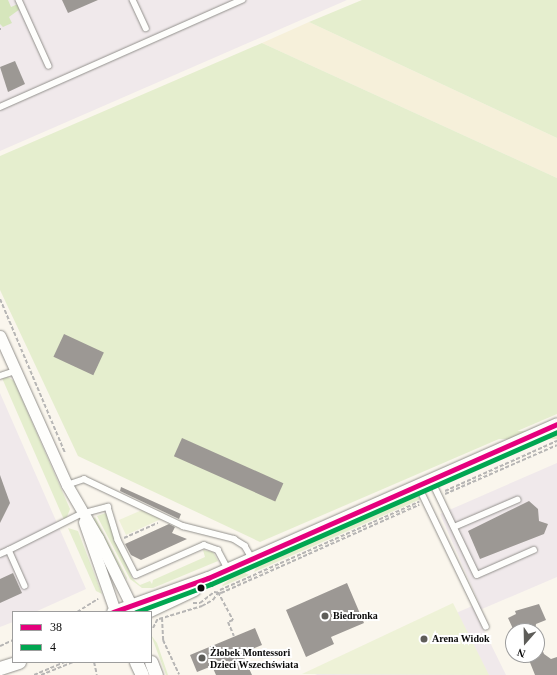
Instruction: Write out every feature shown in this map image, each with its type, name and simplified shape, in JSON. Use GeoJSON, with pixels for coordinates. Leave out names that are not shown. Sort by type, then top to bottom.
{"type":"FeatureCollection","features":[{"type":"Feature","properties":{"kind":"street"},"geometry":{"type":"LineString","coordinates":[[0,336],[67,485],[82,514],[98,538],[132,609]]}},
{"type":"Feature","properties":{"kind":"street"},"geometry":{"type":"LineString","coordinates":[[121,611],[132,609],[208,578],[557,424]]}},
{"type":"Feature","properties":{"kind":"street"},"geometry":{"type":"LineString","coordinates":[[82,514],[115,611]]}},
{"type":"Feature","properties":{"kind":"street"},"geometry":{"type":"LineString","coordinates":[[147,611],[195,588],[208,578]]}},
{"type":"Feature","properties":{"kind":"street"},"geometry":{"type":"LineString","coordinates":[[0,664],[12,658]]}},
{"type":"Feature","properties":{"kind":"street"},"geometry":{"type":"LineString","coordinates":[[0,668],[16,663]]}},
{"type":"Feature","properties":{"kind":"street"},"geometry":{"type":"LineString","coordinates":[[136,663],[142,675]]}},
{"type":"Feature","properties":{"kind":"street"},"geometry":{"type":"LineString","coordinates":[[151,663],[156,675]]}},
{"type":"Feature","properties":{"kind":"lane"},"geometry":{"type":"LineString","coordinates":[[19,0],[49,66]]}},
{"type":"Feature","properties":{"kind":"lane"},"geometry":{"type":"LineString","coordinates":[[133,0],[146,28]]}},
{"type":"Feature","properties":{"kind":"lane"},"geometry":{"type":"LineString","coordinates":[[0,107],[242,0]]}},
{"type":"Feature","properties":{"kind":"lane"},"geometry":{"type":"LineString","coordinates":[[0,376],[15,371]]}},
{"type":"Feature","properties":{"kind":"lane"},"geometry":{"type":"LineString","coordinates":[[67,485],[80,478],[89,481],[183,526],[234,539],[245,546],[252,558]]}},
{"type":"Feature","properties":{"kind":"lane"},"geometry":{"type":"LineString","coordinates":[[431,479],[477,576],[534,550]]}},
{"type":"Feature","properties":{"kind":"lane"},"geometry":{"type":"LineString","coordinates":[[418,485],[486,626]]}},
{"type":"Feature","properties":{"kind":"lane"},"geometry":{"type":"LineString","coordinates":[[454,527],[517,500]]}},
{"type":"Feature","properties":{"kind":"lane"},"geometry":{"type":"LineString","coordinates":[[0,554],[82,514],[108,507],[118,540],[136,575],[204,545],[218,550],[228,569]]}},
{"type":"Feature","properties":{"kind":"lane"},"geometry":{"type":"LineString","coordinates":[[9,550],[26,586]]}},
{"type":"Feature","properties":{"kind":"path"},"geometry":{"type":"LineString","coordinates":[[0,299],[67,458]]}},
{"type":"Feature","properties":{"kind":"path"},"geometry":{"type":"LineString","coordinates":[[439,495],[557,441]]}},
{"type":"Feature","properties":{"kind":"path"},"geometry":{"type":"LineString","coordinates":[[439,495],[557,445]]}},
{"type":"Feature","properties":{"kind":"path"},"geometry":{"type":"LineString","coordinates":[[190,603],[200,603],[218,592],[426,500]]}},
{"type":"Feature","properties":{"kind":"path"},"geometry":{"type":"LineString","coordinates":[[118,540],[161,521]]}},
{"type":"Feature","properties":{"kind":"path"},"geometry":{"type":"LineString","coordinates":[[153,628],[157,620],[202,606],[213,600],[218,592]]}},
{"type":"Feature","properties":{"kind":"path"},"geometry":{"type":"LineString","coordinates":[[218,592],[233,620],[228,622],[234,636]]}},
{"type":"Feature","properties":{"kind":"path"},"geometry":{"type":"LineString","coordinates":[[79,611],[98,599]]}},
{"type":"Feature","properties":{"kind":"path"},"geometry":{"type":"LineString","coordinates":[[152,622],[183,606]]}},
{"type":"Feature","properties":{"kind":"path"},"geometry":{"type":"LineString","coordinates":[[162,618],[163,640],[179,675]]}},
{"type":"Feature","properties":{"kind":"path"},"geometry":{"type":"LineString","coordinates":[[0,646],[12,640]]}},
{"type":"Feature","properties":{"kind":"path"},"geometry":{"type":"LineString","coordinates":[[34,675],[62,663]]}},
{"type":"Feature","properties":{"kind":"path"},"geometry":{"type":"LineString","coordinates":[[41,675],[71,663]]}},
{"type":"Feature","properties":{"kind":"path"},"geometry":{"type":"LineString","coordinates":[[94,663],[97,675]]}},
{"type":"Feature","properties":{"kind":"shaded area"},"geometry":{"type":"Polygon","coordinates":[[[0,0],[347,0],[0,151],[0,0]]]}},
{"type":"Feature","properties":{"kind":"shaded area"},"geometry":{"type":"Polygon","coordinates":[[[309,22],[557,138],[557,178],[262,43],[309,22]]]}},
{"type":"Feature","properties":{"kind":"shaded area"},"geometry":{"type":"Polygon","coordinates":[[[0,393],[86,589],[37,611],[12,611],[12,622],[0,627],[0,393]]]}},
{"type":"Feature","properties":{"kind":"shaded area"},"geometry":{"type":"Polygon","coordinates":[[[557,463],[557,577],[475,612],[506,675],[315,675],[479,603],[440,514],[557,463]]]}},
{"type":"Feature","properties":{"kind":"green space"},"geometry":{"type":"Polygon","coordinates":[[[0,0],[8,0],[11,7],[18,4],[20,9],[9,17],[12,23],[3,27],[0,24],[0,0]]]}},
{"type":"Feature","properties":{"kind":"green space"},"geometry":{"type":"Polygon","coordinates":[[[362,0],[557,0],[557,138],[309,22],[362,0]]]}},
{"type":"Feature","properties":{"kind":"green space"},"geometry":{"type":"Polygon","coordinates":[[[262,43],[557,178],[557,414],[260,542],[78,456],[0,290],[0,156],[262,43]]]}},
{"type":"Feature","properties":{"kind":"green space"},"geometry":{"type":"Polygon","coordinates":[[[8,377],[14,381],[70,509],[65,522],[2,378],[8,377]]]}},
{"type":"Feature","properties":{"kind":"green space"},"geometry":{"type":"Polygon","coordinates":[[[433,431],[557,431],[557,439],[433,439],[433,431]]]}},
{"type":"Feature","properties":{"kind":"green space"},"geometry":{"type":"Polygon","coordinates":[[[413,494],[421,499],[254,572],[258,563],[413,494]]]}},
{"type":"Feature","properties":{"kind":"green space"},"geometry":{"type":"Polygon","coordinates":[[[142,510],[161,519],[126,535],[119,520],[142,510]]]}},
{"type":"Feature","properties":{"kind":"green space"},"geometry":{"type":"Polygon","coordinates":[[[106,513],[132,578],[140,585],[150,581],[152,584],[153,580],[205,557],[203,550],[213,552],[218,561],[153,588],[142,588],[130,579],[97,516],[106,513]]]}},
{"type":"Feature","properties":{"kind":"green space"},"geometry":{"type":"Polygon","coordinates":[[[95,517],[127,578],[127,580],[93,520],[95,517]]]}},
{"type":"Feature","properties":{"kind":"green space"},"geometry":{"type":"Polygon","coordinates":[[[68,528],[78,531],[102,594],[96,591],[68,528]]]}},
{"type":"Feature","properties":{"kind":"green space"},"geometry":{"type":"Polygon","coordinates":[[[242,571],[249,575],[223,586],[222,585],[242,571]]]}},
{"type":"Feature","properties":{"kind":"green space","name":"Arena Widok"},"geometry":{"type":"Polygon","coordinates":[[[453,603],[489,675],[302,674],[453,603]]]}},
{"type":"Feature","properties":{"kind":"green space"},"geometry":{"type":"Polygon","coordinates":[[[152,636],[157,643],[168,675],[166,675],[152,636]]]}},
{"type":"Feature","properties":{"kind":"building"},"geometry":{"type":"Polygon","coordinates":[[[62,0],[98,0],[68,13],[62,0]]]}},
{"type":"Feature","properties":{"kind":"building"},"geometry":{"type":"Polygon","coordinates":[[[15,61],[25,84],[8,92],[0,67],[15,61]]]}},
{"type":"Feature","properties":{"kind":"building"},"geometry":{"type":"Polygon","coordinates":[[[64,334],[104,353],[93,375],[53,357],[64,334]]]}},
{"type":"Feature","properties":{"kind":"building"},"geometry":{"type":"Polygon","coordinates":[[[182,438],[283,483],[275,501],[174,456],[182,438]]]}},
{"type":"Feature","properties":{"kind":"building"},"geometry":{"type":"Polygon","coordinates":[[[0,475],[10,503],[0,523],[0,475]]]}},
{"type":"Feature","properties":{"kind":"building"},"geometry":{"type":"Polygon","coordinates":[[[121,487],[181,514],[179,519],[120,491],[121,487]]]}},
{"type":"Feature","properties":{"kind":"building"},"geometry":{"type":"Polygon","coordinates":[[[529,501],[538,509],[539,521],[548,524],[544,534],[480,559],[468,531],[529,501]]]}},
{"type":"Feature","properties":{"kind":"building"},"geometry":{"type":"Polygon","coordinates":[[[169,524],[175,527],[172,533],[187,539],[141,560],[131,555],[125,544],[169,524]]]}},
{"type":"Feature","properties":{"kind":"building"},"geometry":{"type":"Polygon","coordinates":[[[13,573],[22,593],[0,603],[0,579],[13,573]]]}},
{"type":"Feature","properties":{"kind":"building","name":"Biedronka"},"geometry":{"type":"Polygon","coordinates":[[[347,583],[364,623],[331,637],[334,644],[306,657],[286,610],[347,583]]]}},
{"type":"Feature","properties":{"kind":"building"},"geometry":{"type":"Polygon","coordinates":[[[539,604],[546,620],[538,623],[510,623],[508,618],[516,614],[515,611],[539,604]]]}},
{"type":"Feature","properties":{"kind":"building"},"geometry":{"type":"Polygon","coordinates":[[[255,628],[262,645],[242,653],[252,675],[216,675],[212,666],[197,672],[190,655],[255,628]]]}},
{"type":"Feature","properties":{"kind":"building"},"geometry":{"type":"Polygon","coordinates":[[[545,655],[551,659],[557,657],[557,675],[535,675],[530,663],[545,663],[545,655]]]}},
{"type":"Feature","properties":{"kind":"transit line","name":"38"},"geometry":{"type":"LineString","coordinates":[[116,611],[208,578],[557,424]]}},
{"type":"Feature","properties":{"kind":"transit line","name":"4"},"geometry":{"type":"LineString","coordinates":[[139,611],[211,584],[557,432]]}},
{"type":"Feature","properties":{"kind":"place","name":"Biedronka"},"geometry":{"type":"Point","coordinates":[325,616]}},
{"type":"Feature","properties":{"kind":"place","name":"Arena Widok"},"geometry":{"type":"Point","coordinates":[424,639]}},
{"type":"Feature","properties":{"kind":"place","name":"Żłobek Montessori Dzieci Wszechświata"},"geometry":{"type":"Point","coordinates":[202,658]}}]}
